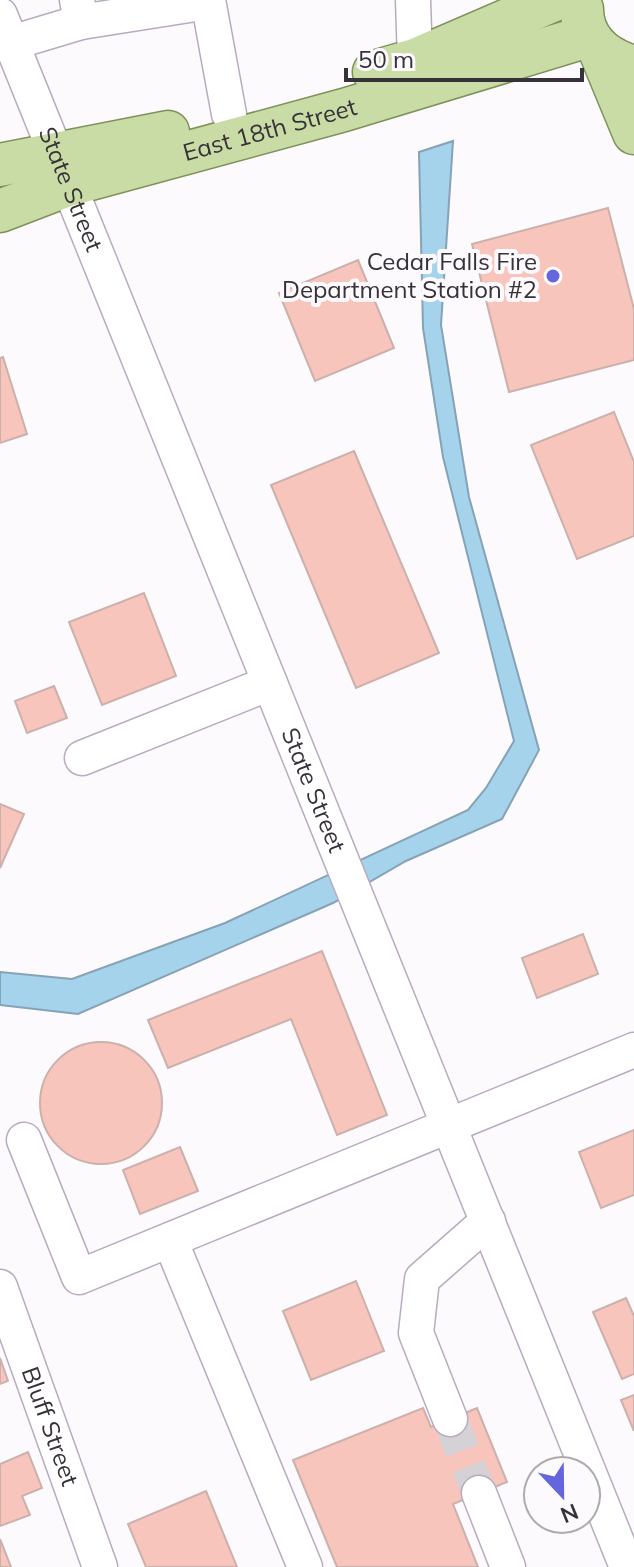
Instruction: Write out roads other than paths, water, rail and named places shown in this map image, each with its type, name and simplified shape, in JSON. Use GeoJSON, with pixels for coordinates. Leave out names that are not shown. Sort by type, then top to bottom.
{"type":"FeatureCollection","features":[{"type":"Feature","properties":{"kind":"main road","name":"East 18th Street"},"geometry":{"type":"LineString","coordinates":[[0,211],[62,168],[153,136],[415,60],[554,0]]}},
{"type":"Feature","properties":{"kind":"main road","name":"East 18th Street"},"geometry":{"type":"LineString","coordinates":[[0,165],[62,168],[344,110],[601,39]]}},
{"type":"Feature","properties":{"kind":"main road"},"geometry":{"type":"LineString","coordinates":[[601,39],[634,133]]}},
{"type":"Feature","properties":{"kind":"street"},"geometry":{"type":"LineString","coordinates":[[413,0],[415,60]]}},
{"type":"Feature","properties":{"kind":"street"},"geometry":{"type":"LineString","coordinates":[[6,29],[79,11],[208,1],[229,114]]}},
{"type":"Feature","properties":{"kind":"street","name":"State Street"},"geometry":{"type":"LineString","coordinates":[[6,29],[628,1566]]}},
{"type":"Feature","properties":{"kind":"street"},"geometry":{"type":"LineString","coordinates":[[82,758],[270,683]]}},
{"type":"Feature","properties":{"kind":"street"},"geometry":{"type":"LineString","coordinates":[[24,1140],[79,1277],[634,1050]]}},
{"type":"Feature","properties":{"kind":"street"},"geometry":{"type":"LineString","coordinates":[[450,1419],[416,1333],[422,1279],[488,1221]]}},
{"type":"Feature","properties":{"kind":"street"},"geometry":{"type":"LineString","coordinates":[[170,1240],[305,1567]]}},
{"type":"Feature","properties":{"kind":"street","name":"Bluff Street"},"geometry":{"type":"LineString","coordinates":[[0,1287],[100,1567]]}},
{"type":"Feature","properties":{"kind":"street"},"geometry":{"type":"LineString","coordinates":[[479,1493],[508,1567]]}},
{"type":"Feature","properties":{"kind":"water"},"geometry":{"type":"Polygon","coordinates":[[[453,141],[441,325],[469,497],[539,750],[502,819],[406,861],[333,903],[78,1014],[0,1005],[0,972],[72,979],[225,923],[468,810],[486,788],[514,741],[443,457],[423,328],[419,152],[453,141]]]}},
{"type":"Feature","properties":{"kind":"tunnel"},"geometry":{"type":"LineString","coordinates":[[450,1419],[479,1493]]}},
{"type":"Feature","properties":{"kind":"place","name":"Cedar Falls Fire Department Station #2"},"geometry":{"type":"Point","coordinates":[553,276]}}]}
